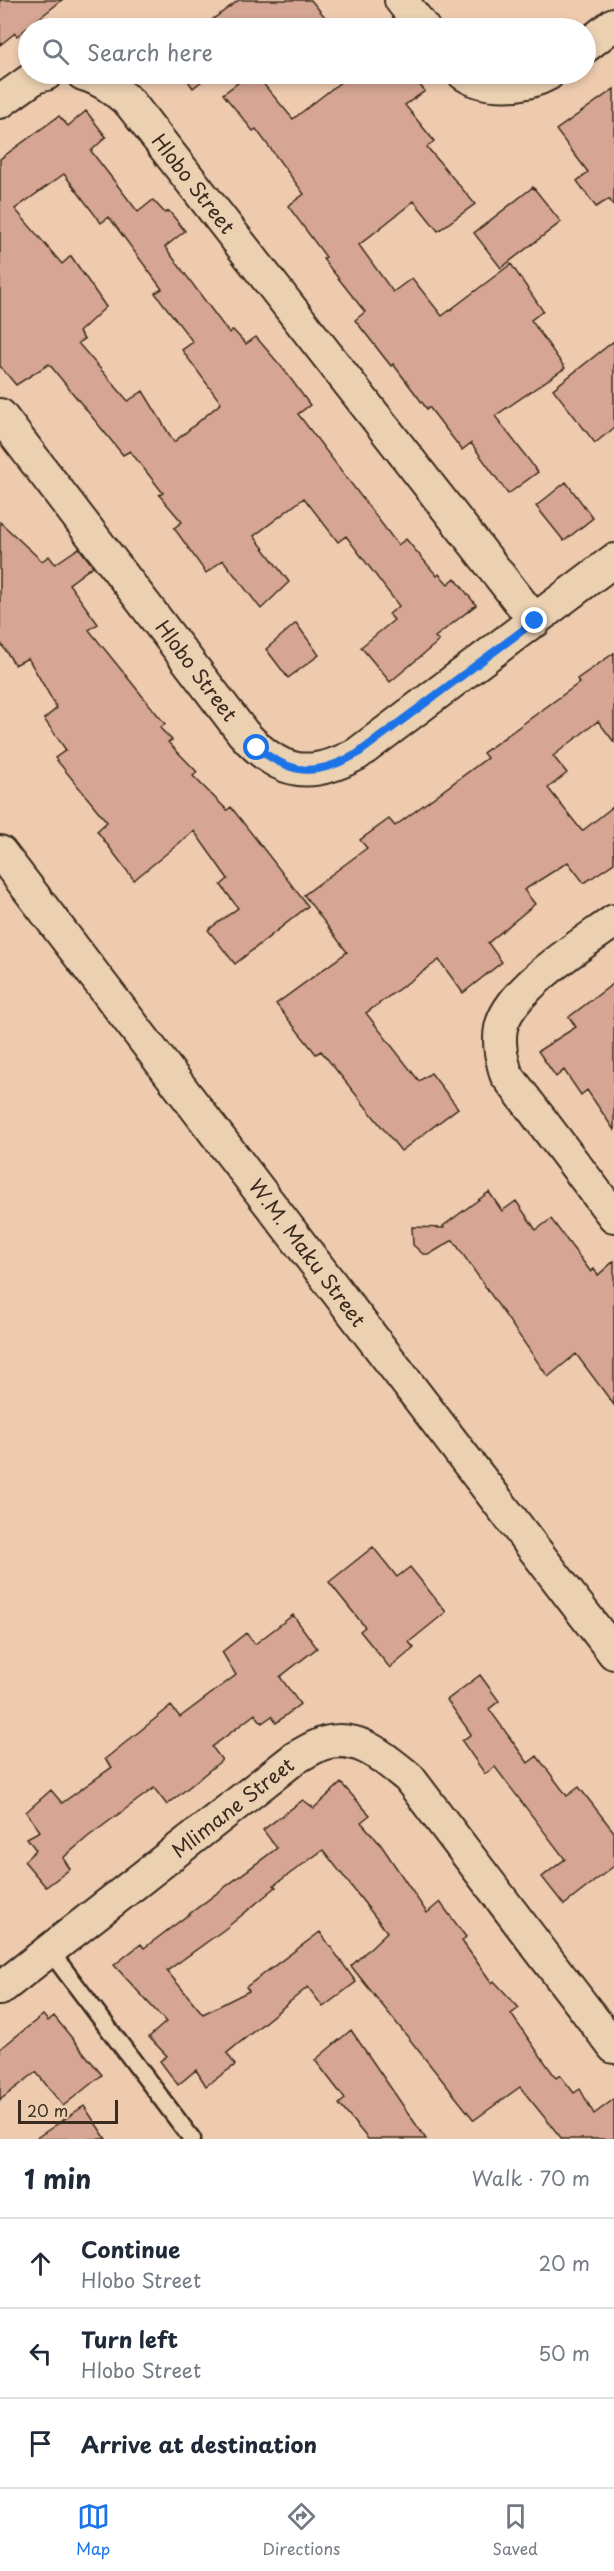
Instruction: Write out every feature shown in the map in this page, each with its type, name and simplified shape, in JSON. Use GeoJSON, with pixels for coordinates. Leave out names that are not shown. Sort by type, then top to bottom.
{"type":"FeatureCollection","features":[{"type":"Feature","properties":{"kind":"street"},"geometry":{"type":"LineString","coordinates":[[401,0],[415,18]]}},
{"type":"Feature","properties":{"kind":"street"},"geometry":{"type":"LineString","coordinates":[[596,38],[614,24]]}},
{"type":"Feature","properties":{"kind":"street"},"geometry":{"type":"LineString","coordinates":[[0,102],[25,84]]}},
{"type":"Feature","properties":{"kind":"street","name":"Hlobo Street"},"geometry":{"type":"LineString","coordinates":[[106,84],[130,103],[535,621]]}},
{"type":"Feature","properties":{"kind":"street","name":"Hlobo Street"},"geometry":{"type":"LineString","coordinates":[[0,415],[243,733],[257,748],[276,762],[295,768],[315,771],[336,766],[346,760],[614,560]]}},
{"type":"Feature","properties":{"kind":"street","name":"W.M. Maku Street"},"geometry":{"type":"LineString","coordinates":[[0,852],[614,1653]]}},
{"type":"Feature","properties":{"kind":"street"},"geometry":{"type":"LineString","coordinates":[[614,921],[532,982],[516,1001],[501,1026],[500,1049],[506,1074],[614,1216]]}},
{"type":"Feature","properties":{"kind":"street","name":"Mlimane Street"},"geometry":{"type":"LineString","coordinates":[[0,1989],[295,1758],[325,1743],[349,1741],[375,1750],[409,1778],[614,2047]]}},
{"type":"Feature","properties":{"kind":"lane"},"geometry":{"type":"LineString","coordinates":[[50,1952],[192,2139]]}},
{"type":"Feature","properties":{"kind":"building"},"geometry":{"type":"Polygon","coordinates":[[[0,0],[62,0],[40,18],[18,18],[18,35],[15,33],[0,45],[0,0]]]}},
{"type":"Feature","properties":{"kind":"building"},"geometry":{"type":"Polygon","coordinates":[[[239,0],[311,0],[326,18],[215,18],[239,0]]]}},
{"type":"Feature","properties":{"kind":"building"},"geometry":{"type":"Polygon","coordinates":[[[236,84],[263,84],[293,119],[338,84],[419,84],[425,91],[405,105],[434,141],[427,147],[475,204],[438,231],[414,201],[359,245],[393,292],[412,278],[442,316],[511,264],[543,311],[531,320],[565,368],[495,416],[538,472],[508,494],[471,443],[462,450],[393,364],[391,366],[355,320],[365,312],[323,259],[326,257],[288,206],[304,194],[256,129],[253,131],[223,94],[236,84]]]}},
{"type":"Feature","properties":{"kind":"building"},"geometry":{"type":"Polygon","coordinates":[[[614,89],[614,206],[609,199],[596,207],[577,181],[588,172],[556,130],[614,89]]]}},
{"type":"Feature","properties":{"kind":"building"},"geometry":{"type":"Polygon","coordinates":[[[86,111],[106,137],[91,151],[138,212],[153,200],[165,213],[169,211],[185,231],[165,247],[229,333],[233,330],[246,344],[256,337],[285,371],[310,405],[298,414],[398,545],[406,539],[437,576],[439,574],[448,584],[455,578],[476,605],[435,637],[439,641],[390,682],[361,647],[394,620],[389,614],[399,606],[346,536],[338,542],[304,498],[254,536],[289,582],[261,609],[223,560],[206,573],[174,528],[182,522],[159,495],[163,493],[130,451],[123,455],[49,364],[16,385],[0,366],[0,159],[59,116],[68,126],[86,111]],[[64,174],[15,209],[62,264],[71,256],[106,307],[79,332],[84,339],[78,343],[128,401],[143,391],[174,442],[221,403],[182,350],[193,342],[155,293],[162,289],[109,217],[101,223],[64,174]]]}},
{"type":"Feature","properties":{"kind":"building"},"geometry":{"type":"Polygon","coordinates":[[[533,187],[561,222],[501,268],[474,233],[533,187]]]}},
{"type":"Feature","properties":{"kind":"building"},"geometry":{"type":"Polygon","coordinates":[[[614,341],[614,428],[595,443],[553,389],[614,341]]]}},
{"type":"Feature","properties":{"kind":"building"},"geometry":{"type":"Polygon","coordinates":[[[566,482],[593,518],[564,541],[536,506],[566,482]]]}},
{"type":"Feature","properties":{"kind":"building"},"geometry":{"type":"Polygon","coordinates":[[[0,522],[42,561],[49,556],[55,564],[79,548],[93,566],[69,584],[98,624],[89,630],[165,724],[160,728],[172,740],[168,742],[197,772],[193,776],[227,810],[231,807],[308,906],[235,964],[208,930],[238,908],[221,885],[228,879],[194,831],[134,880],[97,831],[107,822],[55,758],[66,750],[44,719],[57,708],[28,658],[15,665],[0,642],[0,522]]]}},
{"type":"Feature","properties":{"kind":"building"},"geometry":{"type":"Polygon","coordinates":[[[296,623],[319,655],[288,678],[266,649],[296,623]]]}},
{"type":"Feature","properties":{"kind":"building"},"geometry":{"type":"Polygon","coordinates":[[[614,653],[614,742],[598,721],[553,756],[567,773],[548,788],[582,831],[614,806],[614,863],[584,883],[568,862],[524,890],[535,904],[488,943],[502,962],[463,993],[439,960],[366,1013],[419,1081],[431,1073],[458,1108],[401,1151],[321,1051],[316,1054],[276,1004],[347,952],[304,895],[367,848],[360,840],[389,819],[395,826],[487,758],[483,753],[579,683],[577,679],[614,653]]]}},
{"type":"Feature","properties":{"kind":"building"},"geometry":{"type":"Polygon","coordinates":[[[614,983],[614,1130],[587,1090],[581,1095],[564,1070],[556,1077],[538,1051],[576,1027],[569,1017],[614,983]]]}},
{"type":"Feature","properties":{"kind":"building"},"geometry":{"type":"Polygon","coordinates":[[[489,1192],[502,1211],[516,1201],[536,1230],[551,1219],[591,1272],[594,1269],[598,1275],[614,1261],[614,1405],[576,1354],[548,1377],[453,1240],[430,1254],[423,1254],[413,1245],[412,1227],[444,1228],[443,1226],[489,1192]]]}},
{"type":"Feature","properties":{"kind":"building"},"geometry":{"type":"Polygon","coordinates":[[[373,1547],[397,1577],[410,1567],[446,1612],[409,1642],[414,1648],[390,1668],[360,1631],[365,1627],[329,1582],[373,1547]]]}},
{"type":"Feature","properties":{"kind":"building"},"geometry":{"type":"Polygon","coordinates":[[[293,1615],[317,1648],[280,1677],[300,1704],[276,1723],[272,1716],[262,1723],[255,1714],[212,1747],[222,1760],[167,1805],[154,1788],[63,1858],[70,1869],[46,1887],[24,1861],[36,1850],[27,1838],[40,1831],[26,1812],[51,1790],[62,1803],[112,1767],[105,1759],[171,1706],[180,1717],[236,1675],[222,1652],[246,1633],[255,1644],[293,1615]]]}},
{"type":"Feature","properties":{"kind":"building"},"geometry":{"type":"Polygon","coordinates":[[[480,1675],[499,1701],[489,1709],[528,1763],[537,1756],[567,1796],[579,1787],[614,1832],[614,1866],[564,1905],[542,1877],[565,1859],[495,1767],[485,1774],[462,1741],[471,1734],[447,1700],[480,1675]]]}},
{"type":"Feature","properties":{"kind":"building"},"geometry":{"type":"Polygon","coordinates":[[[341,1783],[370,1815],[361,1822],[381,1845],[427,1913],[440,1902],[466,1937],[462,1941],[492,1983],[494,1981],[519,2008],[511,2014],[556,2078],[560,2075],[574,2093],[580,2089],[594,2114],[614,2099],[614,2139],[562,2139],[520,2087],[474,2120],[351,1966],[387,1932],[323,1850],[274,1885],[276,1887],[225,1929],[167,1971],[203,2014],[249,1991],[246,1987],[320,1932],[356,1982],[323,2007],[308,1987],[227,2053],[235,2065],[206,2086],[196,2070],[178,2085],[160,2061],[167,2056],[149,2037],[166,2022],[114,1965],[141,1944],[144,1948],[277,1848],[263,1830],[303,1800],[314,1808],[341,1783]]]}},
{"type":"Feature","properties":{"kind":"building"},"geometry":{"type":"Polygon","coordinates":[[[43,2015],[48,2021],[54,2016],[102,2075],[63,2106],[36,2072],[0,2100],[0,2049],[43,2015]]]}},
{"type":"Feature","properties":{"kind":"building"},"geometry":{"type":"Polygon","coordinates":[[[351,2030],[426,2139],[368,2139],[339,2104],[345,2099],[315,2060],[351,2030]]]}},
{"type":"Feature","properties":{"kind":"building"},"geometry":{"type":"Polygon","coordinates":[[[84,2106],[106,2139],[35,2139],[84,2106]]]}},
{"type":"Feature","properties":{"kind":"route"},"geometry":{"type":"LineString","coordinates":[[257,748],[276,762],[295,768],[315,771],[336,766],[357,754],[535,621]]}}]}
